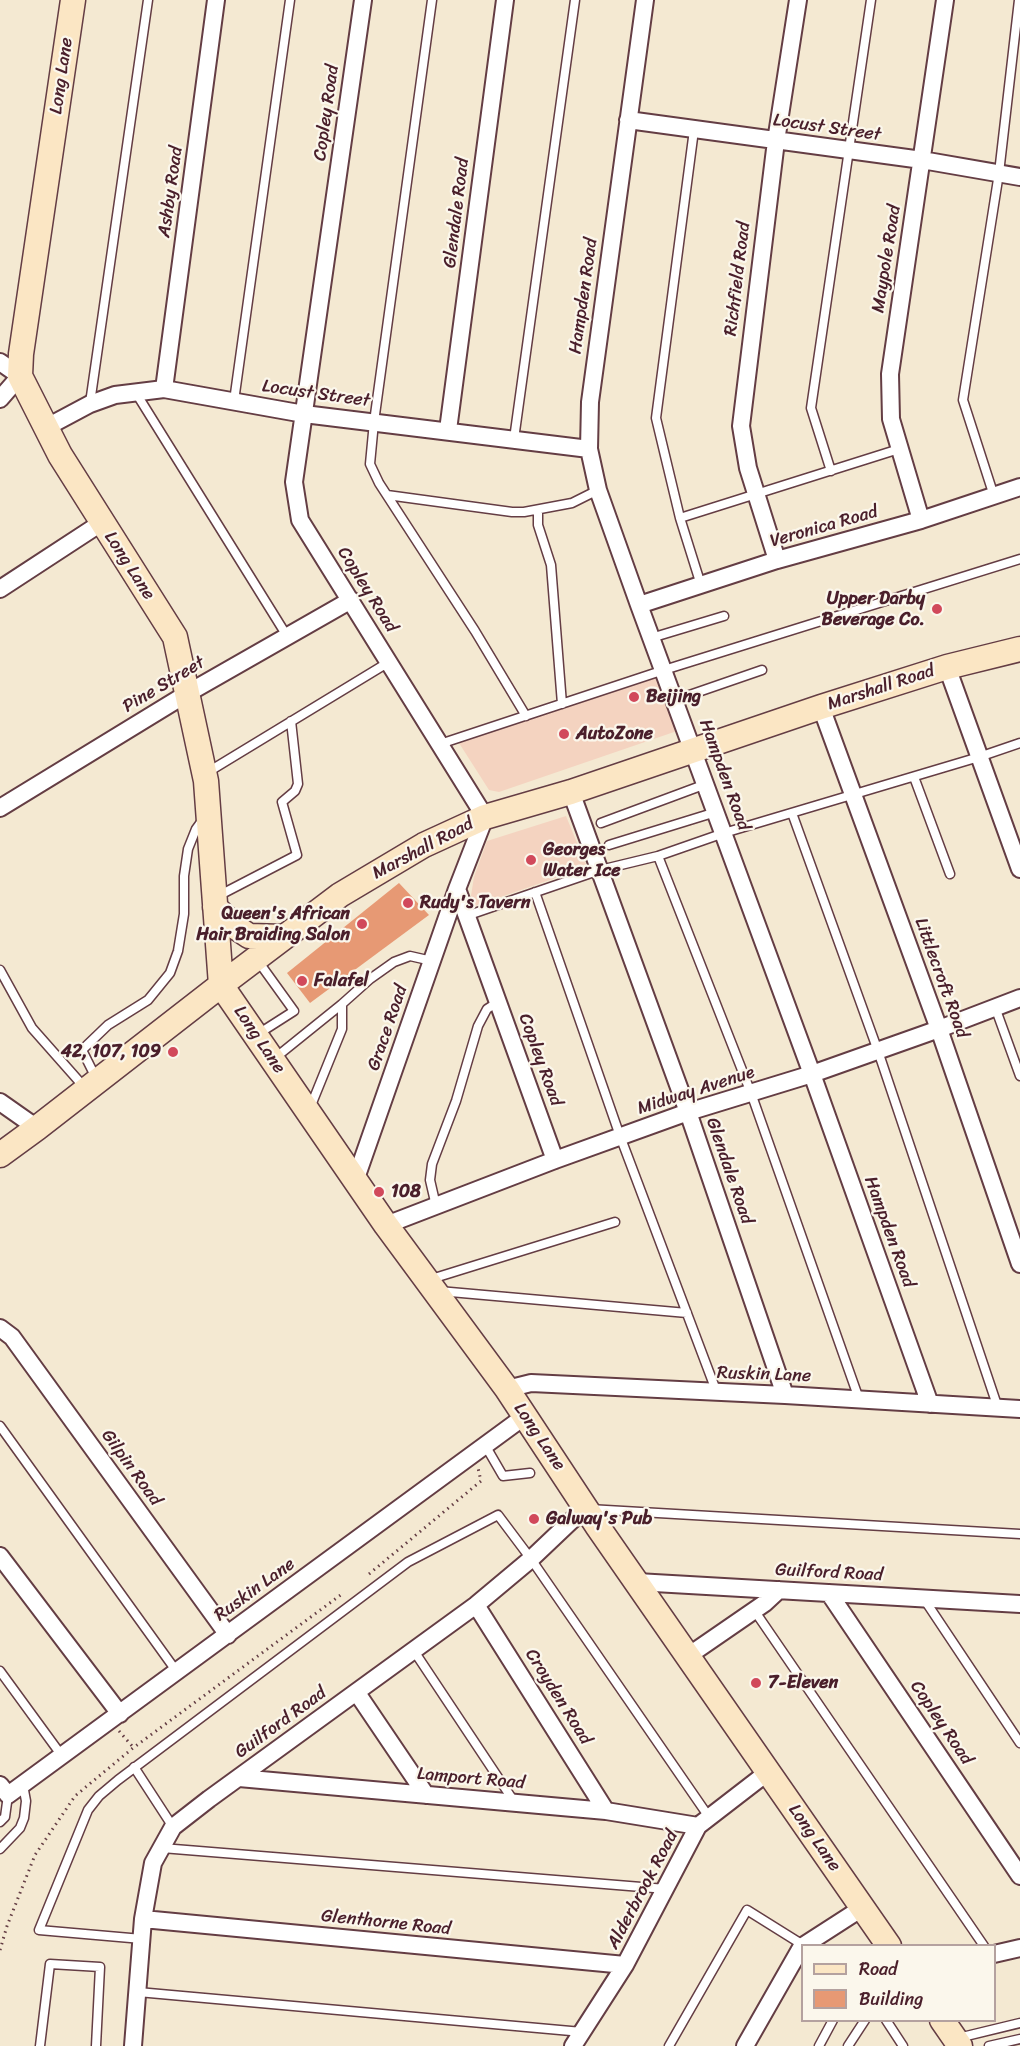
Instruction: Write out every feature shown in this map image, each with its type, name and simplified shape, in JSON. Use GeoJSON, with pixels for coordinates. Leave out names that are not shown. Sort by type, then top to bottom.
{"type":"FeatureCollection","features":[{"type":"Feature","properties":{"kind":"street","name":"Long Lane"},"geometry":{"type":"LineString","coordinates":[[73,0],[21,354],[20,376],[45,428],[101,523],[175,638],[205,774],[221,985],[386,1225],[507,1389],[586,1508],[888,1944]]}},
{"type":"Feature","properties":{"kind":"street","name":"Ashby Road"},"geometry":{"type":"LineString","coordinates":[[164,389],[216,0]]}},
{"type":"Feature","properties":{"kind":"street","name":"Copley Road"},"geometry":{"type":"LineString","coordinates":[[363,0],[294,482],[300,520],[485,817]]}},
{"type":"Feature","properties":{"kind":"street","name":"Glendale Road"},"geometry":{"type":"LineString","coordinates":[[448,430],[505,0]]}},
{"type":"Feature","properties":{"kind":"street","name":"Hampden Road"},"geometry":{"type":"LineString","coordinates":[[645,0],[590,402],[589,449],[598,490],[639,605],[694,750],[930,1404]]}},
{"type":"Feature","properties":{"kind":"street","name":"Richfield Road"},"geometry":{"type":"LineString","coordinates":[[777,560],[748,468],[741,426],[776,141],[798,0]]}},
{"type":"Feature","properties":{"kind":"street","name":"Maypole Road"},"geometry":{"type":"LineString","coordinates":[[921,520],[891,418],[890,374],[945,0]]}},
{"type":"Feature","properties":{"kind":"street","name":"Locust Street"},"geometry":{"type":"LineString","coordinates":[[628,120],[922,160],[1020,177]]}},
{"type":"Feature","properties":{"kind":"street"},"geometry":{"type":"LineString","coordinates":[[0,362],[20,376],[0,399]]}},
{"type":"Feature","properties":{"kind":"street","name":"Locust Street"},"geometry":{"type":"LineString","coordinates":[[45,428],[90,404],[116,395],[164,389],[304,414],[589,449]]}},
{"type":"Feature","properties":{"kind":"street","name":"Veronica Road"},"geometry":{"type":"LineString","coordinates":[[639,605],[777,560],[921,520],[1020,487]]}},
{"type":"Feature","properties":{"kind":"street"},"geometry":{"type":"LineString","coordinates":[[0,589],[101,523]]}},
{"type":"Feature","properties":{"kind":"street","name":"Pine Street"},"geometry":{"type":"LineString","coordinates":[[0,808],[188,693],[351,600]]}},
{"type":"Feature","properties":{"kind":"street","name":"Marshall Road"},"geometry":{"type":"LineString","coordinates":[[0,1155],[340,895],[424,845],[485,817],[571,792],[947,667],[1020,648]]}},
{"type":"Feature","properties":{"kind":"street"},"geometry":{"type":"LineString","coordinates":[[947,667],[1020,868]]}},
{"type":"Feature","properties":{"kind":"street","name":"Littlecroft Road"},"geometry":{"type":"LineString","coordinates":[[821,707],[939,1029],[1020,1264]]}},
{"type":"Feature","properties":{"kind":"street","name":"Glendale Road"},"geometry":{"type":"LineString","coordinates":[[571,792],[688,1112],[784,1395]]}},
{"type":"Feature","properties":{"kind":"street"},"geometry":{"type":"LineString","coordinates":[[457,889],[485,817]]}},
{"type":"Feature","properties":{"kind":"street","name":"Copley Road"},"geometry":{"type":"LineString","coordinates":[[457,889],[555,1160]]}},
{"type":"Feature","properties":{"kind":"street","name":"Grace Road"},"geometry":{"type":"LineString","coordinates":[[355,1181],[457,889]]}},
{"type":"Feature","properties":{"kind":"street"},"geometry":{"type":"LineString","coordinates":[[215,902],[234,926],[249,936],[284,937]]}},
{"type":"Feature","properties":{"kind":"street","name":"Midway Avenue"},"geometry":{"type":"LineString","coordinates":[[386,1225],[688,1112],[812,1074],[1020,998]]}},
{"type":"Feature","properties":{"kind":"street"},"geometry":{"type":"LineString","coordinates":[[0,1102],[37,1128]]}},
{"type":"Feature","properties":{"kind":"street","name":"Gilpin Road"},"geometry":{"type":"LineString","coordinates":[[0,1328],[12,1337],[228,1635]]}},
{"type":"Feature","properties":{"kind":"street","name":"Ruskin Lane"},"geometry":{"type":"LineString","coordinates":[[507,1389],[531,1383],[1020,1409]]}},
{"type":"Feature","properties":{"kind":"street","name":"Ruskin Lane"},"geometry":{"type":"LineString","coordinates":[[4,1790],[22,1785],[525,1416]]}},
{"type":"Feature","properties":{"kind":"street","name":"Guilford Road"},"geometry":{"type":"LineString","coordinates":[[134,2046],[144,1919],[153,1863],[173,1827],[476,1605],[531,1559],[586,1508]]}},
{"type":"Feature","properties":{"kind":"street"},"geometry":{"type":"LineString","coordinates":[[0,1556],[115,1717]]}},
{"type":"Feature","properties":{"kind":"street","name":"Guilford Road"},"geometry":{"type":"LineString","coordinates":[[637,1582],[1020,1604]]}},
{"type":"Feature","properties":{"kind":"street"},"geometry":{"type":"LineString","coordinates":[[688,1656],[765,1603],[779,1590]]}},
{"type":"Feature","properties":{"kind":"street","name":"Copley Road"},"geometry":{"type":"LineString","coordinates":[[829,1593],[1020,1876]]}},
{"type":"Feature","properties":{"kind":"street","name":"Croyden Road"},"geometry":{"type":"LineString","coordinates":[[476,1605],[606,1811]]}},
{"type":"Feature","properties":{"kind":"street"},"geometry":{"type":"LineString","coordinates":[[357,1693],[426,1795]]}},
{"type":"Feature","properties":{"kind":"street","name":"Alderbrook Road"},"geometry":{"type":"LineString","coordinates":[[577,2039],[624,1965],[704,1822],[768,1772]]}},
{"type":"Feature","properties":{"kind":"street","name":"Lamport Road"},"geometry":{"type":"LineString","coordinates":[[239,1778],[704,1822]]}},
{"type":"Feature","properties":{"kind":"street"},"geometry":{"type":"LineString","coordinates":[[808,1944],[862,1908]]}},
{"type":"Feature","properties":{"kind":"street","name":"Glenthorne Road"},"geometry":{"type":"LineString","coordinates":[[144,1919],[624,1965]]}},
{"type":"Feature","properties":{"kind":"street"},"geometry":{"type":"LineString","coordinates":[[996,1954],[1020,1948]]}},
{"type":"Feature","properties":{"kind":"street"},"geometry":{"type":"LineString","coordinates":[[745,2046],[801,1950]]}},
{"type":"Feature","properties":{"kind":"lane"},"geometry":{"type":"LineString","coordinates":[[90,404],[148,0]]}},
{"type":"Feature","properties":{"kind":"lane"},"geometry":{"type":"LineString","coordinates":[[234,401],[290,0]]}},
{"type":"Feature","properties":{"kind":"lane"},"geometry":{"type":"LineString","coordinates":[[432,0],[370,464],[387,495],[475,631],[526,716]]}},
{"type":"Feature","properties":{"kind":"lane"},"geometry":{"type":"LineString","coordinates":[[514,439],[575,0]]}},
{"type":"Feature","properties":{"kind":"lane"},"geometry":{"type":"LineString","coordinates":[[831,471],[811,408],[870,0]]}},
{"type":"Feature","properties":{"kind":"lane"},"geometry":{"type":"LineString","coordinates":[[994,496],[963,400],[999,173],[1019,0]]}},
{"type":"Feature","properties":{"kind":"lane"},"geometry":{"type":"LineString","coordinates":[[694,130],[656,418],[680,518],[701,585]]}},
{"type":"Feature","properties":{"kind":"lane"},"geometry":{"type":"LineString","coordinates":[[136,393],[286,636]]}},
{"type":"Feature","properties":{"kind":"lane"},"geometry":{"type":"LineString","coordinates":[[680,518],[899,449]]}},
{"type":"Feature","properties":{"kind":"lane"},"geometry":{"type":"LineString","coordinates":[[387,495],[512,512],[538,511],[572,503],[598,490]]}},
{"type":"Feature","properties":{"kind":"lane"},"geometry":{"type":"LineString","coordinates":[[538,511],[538,525],[550,565],[562,704]]}},
{"type":"Feature","properties":{"kind":"lane"},"geometry":{"type":"LineString","coordinates":[[440,744],[664,670],[1020,559]]}},
{"type":"Feature","properties":{"kind":"lane"},"geometry":{"type":"LineString","coordinates":[[651,638],[724,616]]}},
{"type":"Feature","properties":{"kind":"lane"},"geometry":{"type":"LineString","coordinates":[[205,774],[389,662]]}},
{"type":"Feature","properties":{"kind":"lane"},"geometry":{"type":"LineString","coordinates":[[675,700],[762,670]]}},
{"type":"Feature","properties":{"kind":"lane"},"geometry":{"type":"LineString","coordinates":[[215,902],[297,855],[282,802],[295,792],[298,784],[291,721]]}},
{"type":"Feature","properties":{"kind":"lane"},"geometry":{"type":"LineString","coordinates":[[466,916],[600,870],[658,856],[724,833],[1020,743]]}},
{"type":"Feature","properties":{"kind":"lane"},"geometry":{"type":"LineString","coordinates":[[914,777],[950,874]]}},
{"type":"Feature","properties":{"kind":"lane"},"geometry":{"type":"LineString","coordinates":[[601,823],[706,784]]}},
{"type":"Feature","properties":{"kind":"lane"},"geometry":{"type":"LineString","coordinates":[[92,1086],[82,1050],[108,1025],[148,1000],[170,973],[178,951],[184,914],[184,876],[188,849],[196,829],[209,812]]}},
{"type":"Feature","properties":{"kind":"lane"},"geometry":{"type":"LineString","coordinates":[[609,845],[716,812]]}},
{"type":"Feature","properties":{"kind":"lane"},"geometry":{"type":"LineString","coordinates":[[792,813],[878,1051],[998,1409]]}},
{"type":"Feature","properties":{"kind":"lane"},"geometry":{"type":"LineString","coordinates":[[658,856],[751,1093],[859,1400]]}},
{"type":"Feature","properties":{"kind":"lane"},"geometry":{"type":"LineString","coordinates":[[535,892],[621,1136],[717,1393]]}},
{"type":"Feature","properties":{"kind":"lane"},"geometry":{"type":"LineString","coordinates":[[273,1060],[370,979],[394,962],[410,956],[432,961]]}},
{"type":"Feature","properties":{"kind":"lane"},"geometry":{"type":"LineString","coordinates":[[256,958],[294,1011],[256,1035]]}},
{"type":"Feature","properties":{"kind":"lane"},"geometry":{"type":"LineString","coordinates":[[0,970],[32,1028],[92,1086]]}},
{"type":"Feature","properties":{"kind":"lane"},"geometry":{"type":"LineString","coordinates":[[436,1206],[430,1180],[432,1164],[456,1101],[478,1026],[487,1009],[498,1002]]}},
{"type":"Feature","properties":{"kind":"lane"},"geometry":{"type":"LineString","coordinates":[[309,1113],[342,1029],[342,1004]]}},
{"type":"Feature","properties":{"kind":"lane"},"geometry":{"type":"LineString","coordinates":[[995,1007],[1020,1076]]}},
{"type":"Feature","properties":{"kind":"lane"},"geometry":{"type":"LineString","coordinates":[[432,1285],[615,1222]]}},
{"type":"Feature","properties":{"kind":"lane"},"geometry":{"type":"LineString","coordinates":[[432,1285],[687,1313]]}},
{"type":"Feature","properties":{"kind":"lane"},"geometry":{"type":"LineString","coordinates":[[0,1426],[177,1672]]}},
{"type":"Feature","properties":{"kind":"lane"},"geometry":{"type":"LineString","coordinates":[[485,1445],[502,1476],[530,1473]]}},
{"type":"Feature","properties":{"kind":"lane"},"geometry":{"type":"LineString","coordinates":[[586,1508],[1020,1533]]}},
{"type":"Feature","properties":{"kind":"lane"},"geometry":{"type":"LineString","coordinates":[[142,1939],[39,1930],[88,1810],[99,1796],[134,1767],[408,1562],[498,1515],[531,1559],[704,1822]]}},
{"type":"Feature","properties":{"kind":"lane"},"geometry":{"type":"LineString","coordinates":[[924,1598],[1020,1743]]}},
{"type":"Feature","properties":{"kind":"lane"},"geometry":{"type":"LineString","coordinates":[[754,1610],[983,1944]]}},
{"type":"Feature","properties":{"kind":"lane"},"geometry":{"type":"LineString","coordinates":[[414,1651],[516,1803]]}},
{"type":"Feature","properties":{"kind":"lane"},"geometry":{"type":"LineString","coordinates":[[0,1671],[62,1756]]}},
{"type":"Feature","properties":{"kind":"lane"},"geometry":{"type":"LineString","coordinates":[[134,1767],[173,1827]]}},
{"type":"Feature","properties":{"kind":"lane"},"geometry":{"type":"LineString","coordinates":[[0,1849],[20,1828],[24,1818],[27,1801],[22,1785]]}},
{"type":"Feature","properties":{"kind":"lane"},"geometry":{"type":"LineString","coordinates":[[0,1822],[5,1817],[4,1790]]}},
{"type":"Feature","properties":{"kind":"lane"},"geometry":{"type":"LineString","coordinates":[[161,1848],[666,1889]]}},
{"type":"Feature","properties":{"kind":"lane"},"geometry":{"type":"LineString","coordinates":[[669,2046],[747,1910],[801,1947]]}},
{"type":"Feature","properties":{"kind":"lane"},"geometry":{"type":"LineString","coordinates":[[40,2046],[50,1964],[100,1967],[96,2046]]}},
{"type":"Feature","properties":{"kind":"lane"},"geometry":{"type":"LineString","coordinates":[[138,1992],[577,2039]]}},
{"type":"Feature","properties":{"kind":"lane"},"geometry":{"type":"LineString","coordinates":[[819,2046],[832,2022]]}},
{"type":"Feature","properties":{"kind":"lane"},"geometry":{"type":"LineString","coordinates":[[848,2046],[864,2022]]}},
{"type":"Feature","properties":{"kind":"lane"},"geometry":{"type":"LineString","coordinates":[[887,2022],[903,2046]]}},
{"type":"Feature","properties":{"kind":"lane"},"geometry":{"type":"LineString","coordinates":[[952,2035],[1020,2023]]}},
{"type":"Feature","properties":{"kind":"lane"},"geometry":{"type":"LineString","coordinates":[[989,2046],[1020,2039]]}},
{"type":"Feature","properties":{"kind":"path"},"geometry":{"type":"LineString","coordinates":[[115,1717],[142,1761]]}},
{"type":"Feature","properties":{"kind":"shaded area"},"geometry":{"type":"Polygon","coordinates":[[[656,678],[677,731],[499,792],[489,790],[459,743],[656,678]]]}},
{"type":"Feature","properties":{"kind":"shaded area","name":"Georges Water Ice"},"geometry":{"type":"Polygon","coordinates":[[[566,816],[587,867],[469,908],[474,877],[487,841],[566,816]]]}},
{"type":"Feature","properties":{"kind":"building"},"geometry":{"type":"Polygon","coordinates":[[[399,883],[429,915],[310,1003],[287,973],[399,883]]]}},
{"type":"Feature","properties":{"kind":"place","name":"Upper Darby Beverage Co."},"geometry":{"type":"Point","coordinates":[937,609]}},
{"type":"Feature","properties":{"kind":"place","name":"Beijing"},"geometry":{"type":"Point","coordinates":[634,697]}},
{"type":"Feature","properties":{"kind":"place","name":"AutoZone"},"geometry":{"type":"Point","coordinates":[564,734]}},
{"type":"Feature","properties":{"kind":"place","name":"Georges Water Ice"},"geometry":{"type":"Point","coordinates":[531,860]}},
{"type":"Feature","properties":{"kind":"place","name":"Rudy's Tavern"},"geometry":{"type":"Point","coordinates":[408,903]}},
{"type":"Feature","properties":{"kind":"place","name":"Queen's African Hair Braiding Salon"},"geometry":{"type":"Point","coordinates":[362,924]}},
{"type":"Feature","properties":{"kind":"place","name":"Falafel"},"geometry":{"type":"Point","coordinates":[302,981]}},
{"type":"Feature","properties":{"kind":"place","name":"42, 107, 109"},"geometry":{"type":"Point","coordinates":[173,1052]}},
{"type":"Feature","properties":{"kind":"place","name":"108"},"geometry":{"type":"Point","coordinates":[379,1192]}},
{"type":"Feature","properties":{"kind":"place","name":"Galway's Pub"},"geometry":{"type":"Point","coordinates":[534,1519]}},
{"type":"Feature","properties":{"kind":"place","name":"7-Eleven"},"geometry":{"type":"Point","coordinates":[756,1683]}}]}
